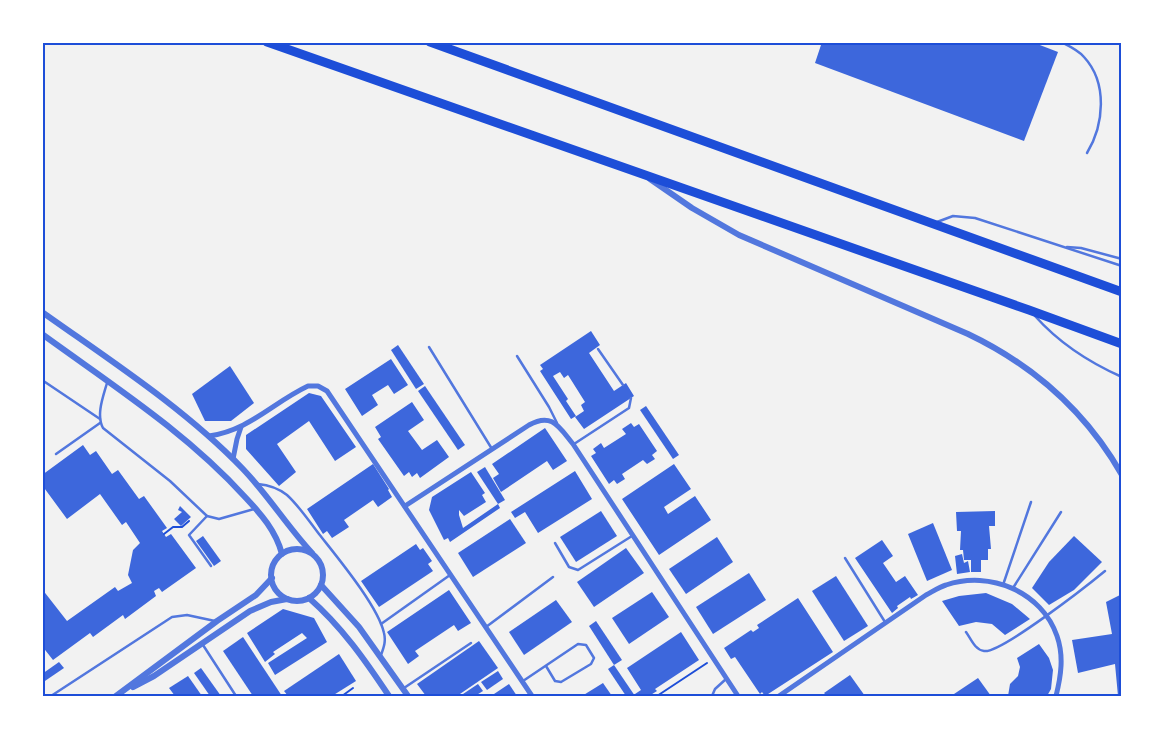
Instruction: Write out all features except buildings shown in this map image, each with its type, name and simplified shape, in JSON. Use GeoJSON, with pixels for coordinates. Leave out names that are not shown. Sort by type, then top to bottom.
{"type":"FeatureCollection","features":[{"type":"Feature","properties":{"kind":"highway"},"geometry":{"type":"LineString","coordinates":[[267,42],[1122,344]]}},
{"type":"Feature","properties":{"kind":"highway"},"geometry":{"type":"LineString","coordinates":[[431,43],[1122,292]]}},
{"type":"Feature","properties":{"kind":"street"},"geometry":{"type":"LineString","coordinates":[[648,177],[692,208],[739,235],[968,334],[1004,353],[1036,375],[1067,402],[1093,432],[1122,475]]}},
{"type":"Feature","properties":{"kind":"street"},"geometry":{"type":"LineString","coordinates":[[42,312],[160,397],[209,436],[257,484],[292,531],[320,562],[322,568],[323,579],[321,585],[309,598],[298,601],[287,599],[257,607],[147,680],[116,696]]}},
{"type":"Feature","properties":{"kind":"street"},"geometry":{"type":"LineString","coordinates":[[42,334],[189,443],[256,508],[272,530],[282,554]]}},
{"type":"Feature","properties":{"kind":"street"},"geometry":{"type":"LineString","coordinates":[[209,436],[242,427],[308,386],[318,386],[327,391],[532,696]]}},
{"type":"Feature","properties":{"kind":"street"},"geometry":{"type":"LineString","coordinates":[[405,506],[538,420],[548,420],[558,425],[573,444],[738,696]]}},
{"type":"Feature","properties":{"kind":"street"},"geometry":{"type":"LineString","coordinates":[[233,459],[235,446],[242,427]]}},
{"type":"Feature","properties":{"kind":"street"},"geometry":{"type":"LineString","coordinates":[[287,599],[277,590],[272,578],[273,567],[282,554],[297,549],[312,553]]}},
{"type":"Feature","properties":{"kind":"street"},"geometry":{"type":"LineString","coordinates":[[127,690],[217,621],[256,595],[272,578]]}},
{"type":"Feature","properties":{"kind":"street"},"geometry":{"type":"LineString","coordinates":[[779,696],[926,595],[946,585],[969,580],[991,581],[1013,588],[1033,600],[1047,616],[1057,636],[1062,656],[1061,677],[1056,696]]}},
{"type":"Feature","properties":{"kind":"street"},"geometry":{"type":"LineString","coordinates":[[321,585],[353,620],[381,655],[408,696]]}},
{"type":"Feature","properties":{"kind":"street"},"geometry":{"type":"LineString","coordinates":[[309,598],[350,640],[386,695]]}},
{"type":"Feature","properties":{"kind":"lane"},"geometry":{"type":"LineString","coordinates":[[1061,42],[1084,57],[1093,71],[1099,89],[1101,108],[1099,127],[1087,153]]}},
{"type":"Feature","properties":{"kind":"lane"},"geometry":{"type":"LineString","coordinates":[[933,224],[953,216],[976,218],[1122,266]]}},
{"type":"Feature","properties":{"kind":"lane"},"geometry":{"type":"LineString","coordinates":[[1065,247],[1081,248],[1122,259]]}},
{"type":"Feature","properties":{"kind":"lane"},"geometry":{"type":"LineString","coordinates":[[1029,310],[1049,332],[1067,347],[1086,360],[1122,377]]}},
{"type":"Feature","properties":{"kind":"lane"},"geometry":{"type":"LineString","coordinates":[[429,347],[492,449]]}},
{"type":"Feature","properties":{"kind":"lane"},"geometry":{"type":"LineString","coordinates":[[598,349],[623,385]]}},
{"type":"Feature","properties":{"kind":"lane"},"geometry":{"type":"LineString","coordinates":[[517,356],[549,406],[558,425]]}},
{"type":"Feature","properties":{"kind":"lane"},"geometry":{"type":"LineString","coordinates":[[42,380],[100,418]]}},
{"type":"Feature","properties":{"kind":"lane"},"geometry":{"type":"LineString","coordinates":[[107,381],[100,423],[108,433],[170,481],[207,516],[219,519],[256,508]]}},
{"type":"Feature","properties":{"kind":"lane"},"geometry":{"type":"LineString","coordinates":[[573,444],[626,411],[631,405],[631,398]]}},
{"type":"Feature","properties":{"kind":"lane"},"geometry":{"type":"LineString","coordinates":[[56,454],[100,423]]}},
{"type":"Feature","properties":{"kind":"lane"},"geometry":{"type":"LineString","coordinates":[[257,484],[277,489],[288,496],[358,586],[381,624],[385,639],[385,646],[381,655]]}},
{"type":"Feature","properties":{"kind":"lane"},"geometry":{"type":"LineString","coordinates":[[1003,585],[1031,502]]}},
{"type":"Feature","properties":{"kind":"lane"},"geometry":{"type":"LineString","coordinates":[[1013,588],[1061,512]]}},
{"type":"Feature","properties":{"kind":"lane"},"geometry":{"type":"LineString","coordinates":[[207,516],[189,534],[211,566]]}},
{"type":"Feature","properties":{"kind":"lane"},"geometry":{"type":"LineString","coordinates":[[555,543],[569,567],[578,570],[632,536]]}},
{"type":"Feature","properties":{"kind":"lane"},"geometry":{"type":"LineString","coordinates":[[845,558],[886,623]]}},
{"type":"Feature","properties":{"kind":"lane"},"geometry":{"type":"LineString","coordinates":[[966,632],[980,650],[992,651],[1047,616],[1105,571]]}},
{"type":"Feature","properties":{"kind":"lane"},"geometry":{"type":"LineString","coordinates":[[381,624],[451,574]]}},
{"type":"Feature","properties":{"kind":"lane"},"geometry":{"type":"LineString","coordinates":[[486,627],[553,577]]}},
{"type":"Feature","properties":{"kind":"lane"},"geometry":{"type":"LineString","coordinates":[[51,696],[172,617],[188,615],[217,621]]}},
{"type":"Feature","properties":{"kind":"lane"},"geometry":{"type":"LineString","coordinates":[[403,688],[472,643]]}},
{"type":"Feature","properties":{"kind":"lane"},"geometry":{"type":"LineString","coordinates":[[522,681],[580,643],[586,644],[594,658],[589,665],[561,682],[555,681],[546,666]]}},
{"type":"Feature","properties":{"kind":"lane"},"geometry":{"type":"LineString","coordinates":[[202,644],[236,696]]}},
{"type":"Feature","properties":{"kind":"lane"},"geometry":{"type":"LineString","coordinates":[[712,696],[715,689],[727,679]]}},
{"type":"Feature","properties":{"kind":"path"},"geometry":{"type":"LineString","coordinates":[[164,534],[173,527],[182,527],[189,521]]}},
{"type":"Feature","properties":{"kind":"path"},"geometry":{"type":"LineString","coordinates":[[657,696],[713,659]]}},
{"type":"Feature","properties":{"kind":"path"},"geometry":{"type":"LineString","coordinates":[[342,696],[353,688]]}}]}
